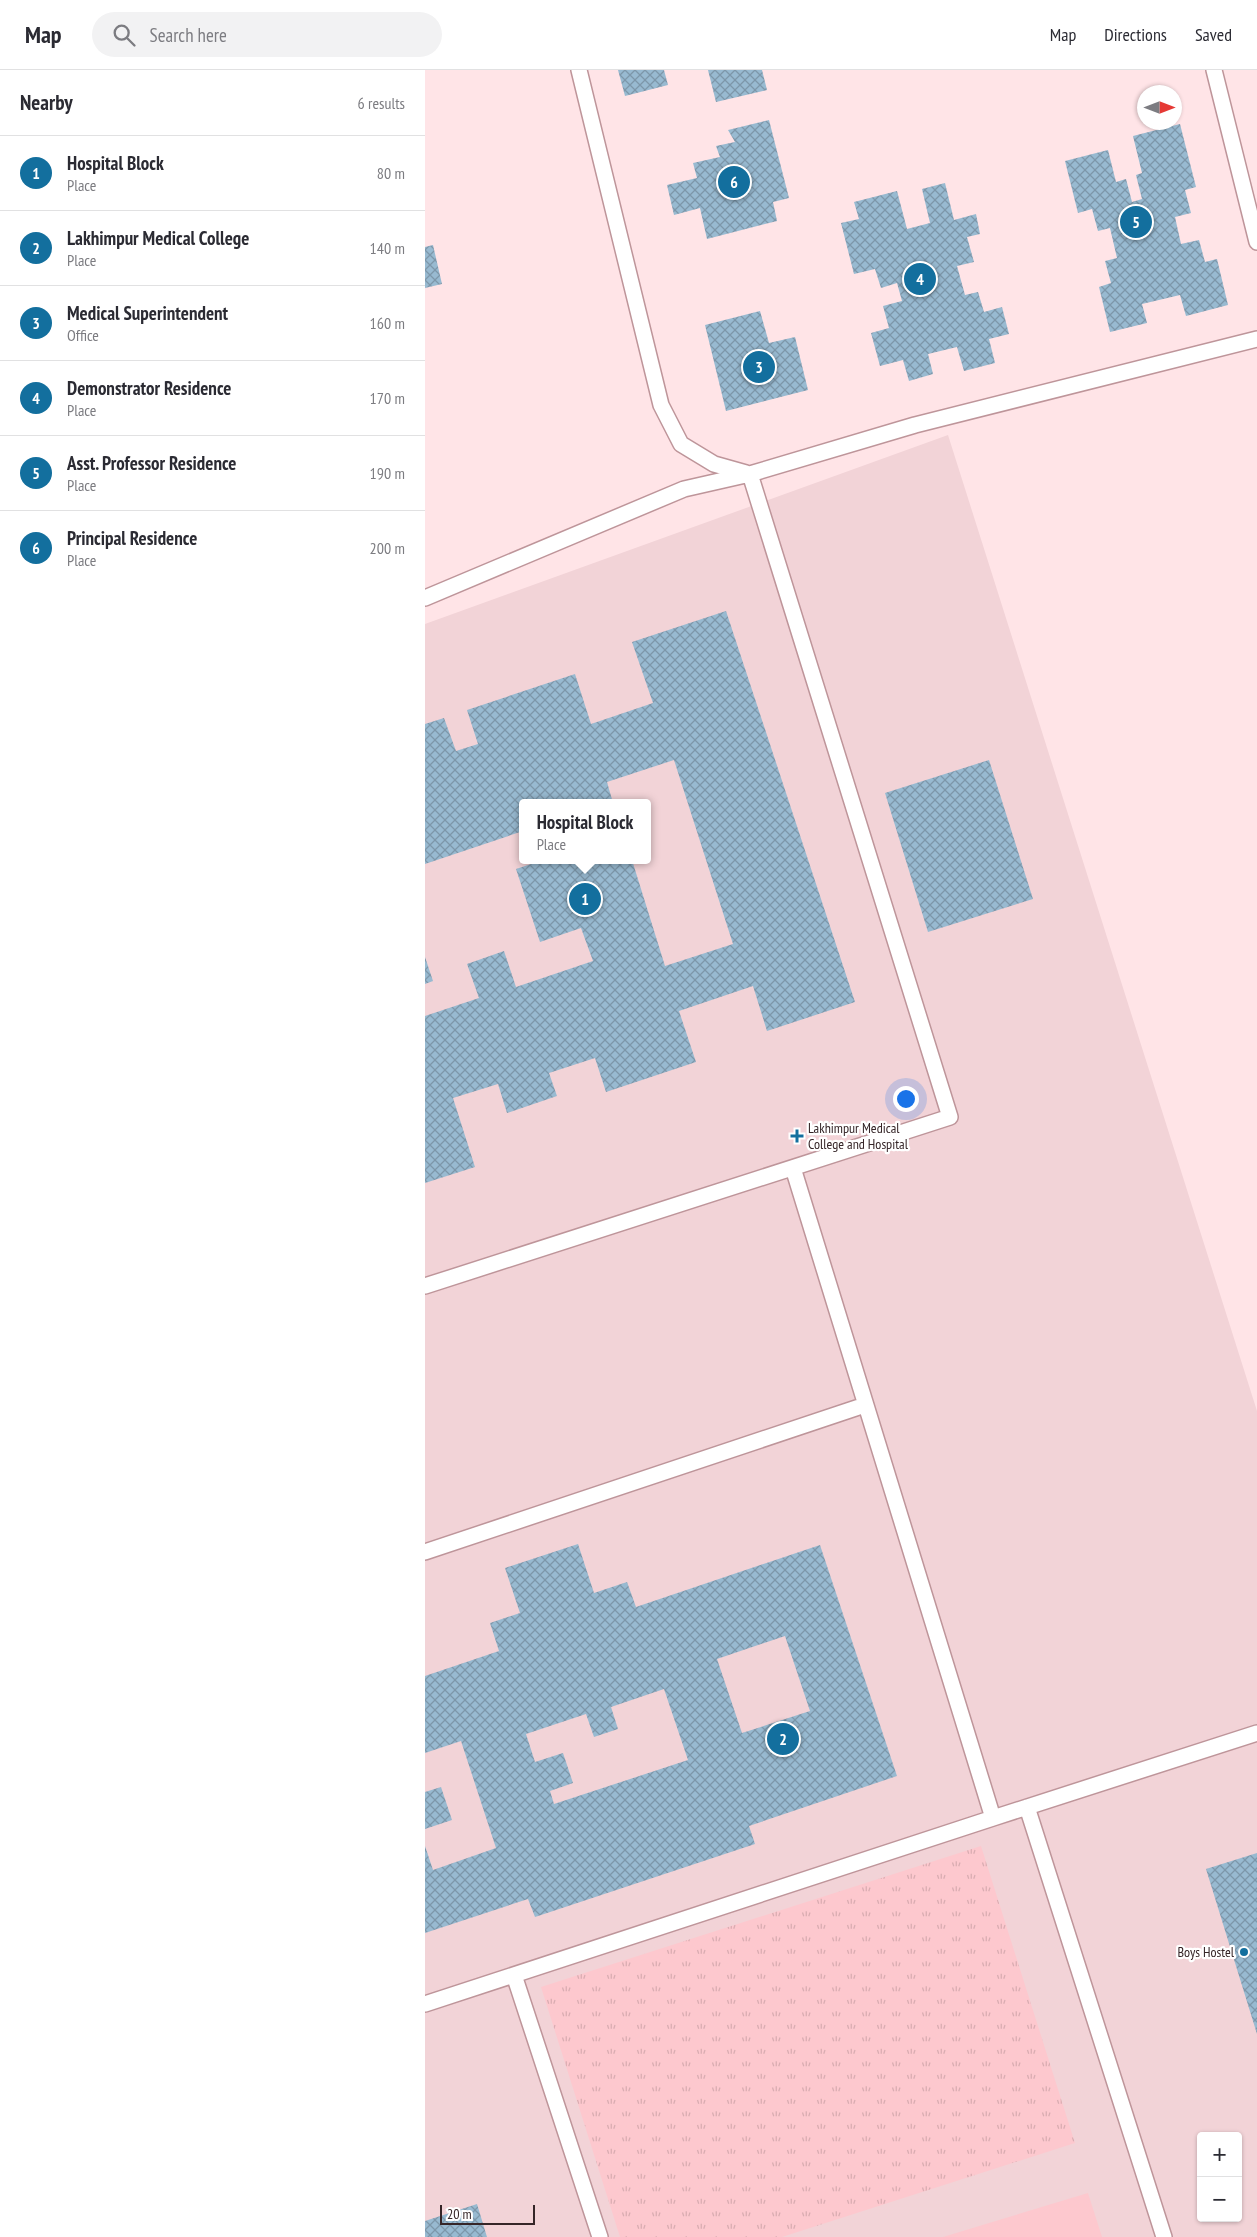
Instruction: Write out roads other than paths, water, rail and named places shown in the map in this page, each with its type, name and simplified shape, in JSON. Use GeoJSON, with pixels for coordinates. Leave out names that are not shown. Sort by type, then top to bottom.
{"type":"FeatureCollection","features":[{"type":"Feature","properties":{"kind":"lane"},"geometry":{"type":"LineString","coordinates":[[579,70],[661,405],[681,444],[714,464],[750,474]]}},
{"type":"Feature","properties":{"kind":"lane"},"geometry":{"type":"LineString","coordinates":[[1214,70],[1257,242]]}},
{"type":"Feature","properties":{"kind":"lane"},"geometry":{"type":"LineString","coordinates":[[425,598],[684,489],[750,474],[915,425],[1257,339]]}},
{"type":"Feature","properties":{"kind":"lane"},"geometry":{"type":"LineString","coordinates":[[425,1286],[950,1117],[750,474]]}},
{"type":"Feature","properties":{"kind":"lane"},"geometry":{"type":"LineString","coordinates":[[793,1168],[993,1818]]}},
{"type":"Feature","properties":{"kind":"lane"},"geometry":{"type":"LineString","coordinates":[[425,1552],[865,1405]]}},
{"type":"Feature","properties":{"kind":"lane"},"geometry":{"type":"LineString","coordinates":[[425,2004],[1257,1733]]}},
{"type":"Feature","properties":{"kind":"lane"},"geometry":{"type":"LineString","coordinates":[[1027,1807],[1165,2237]]}},
{"type":"Feature","properties":{"kind":"lane"},"geometry":{"type":"LineString","coordinates":[[514,1974],[600,2237]]}},
{"type":"Feature","properties":{"kind":"place","name":"Principal Residence"},"geometry":{"type":"Point","coordinates":[734,182]}},
{"type":"Feature","properties":{"kind":"place","name":"Asst. Professor Residence"},"geometry":{"type":"Point","coordinates":[1136,222]}},
{"type":"Feature","properties":{"kind":"place","name":"Demonstrator Residence"},"geometry":{"type":"Point","coordinates":[920,279]}},
{"type":"Feature","properties":{"kind":"place","name":"Medical Superintendent"},"geometry":{"type":"Point","coordinates":[759,367]}},
{"type":"Feature","properties":{"kind":"place","name":"Hospital Block"},"geometry":{"type":"Point","coordinates":[585,899]}},
{"type":"Feature","properties":{"kind":"place","name":"Lakhimpur Medical College and Hospital"},"geometry":{"type":"Point","coordinates":[797,1136]}},
{"type":"Feature","properties":{"kind":"place","name":"Lakhimpur Medical College"},"geometry":{"type":"Point","coordinates":[783,1739]}},
{"type":"Feature","properties":{"kind":"place","name":"Boys Hostel"},"geometry":{"type":"Point","coordinates":[1244,1952]}}]}
